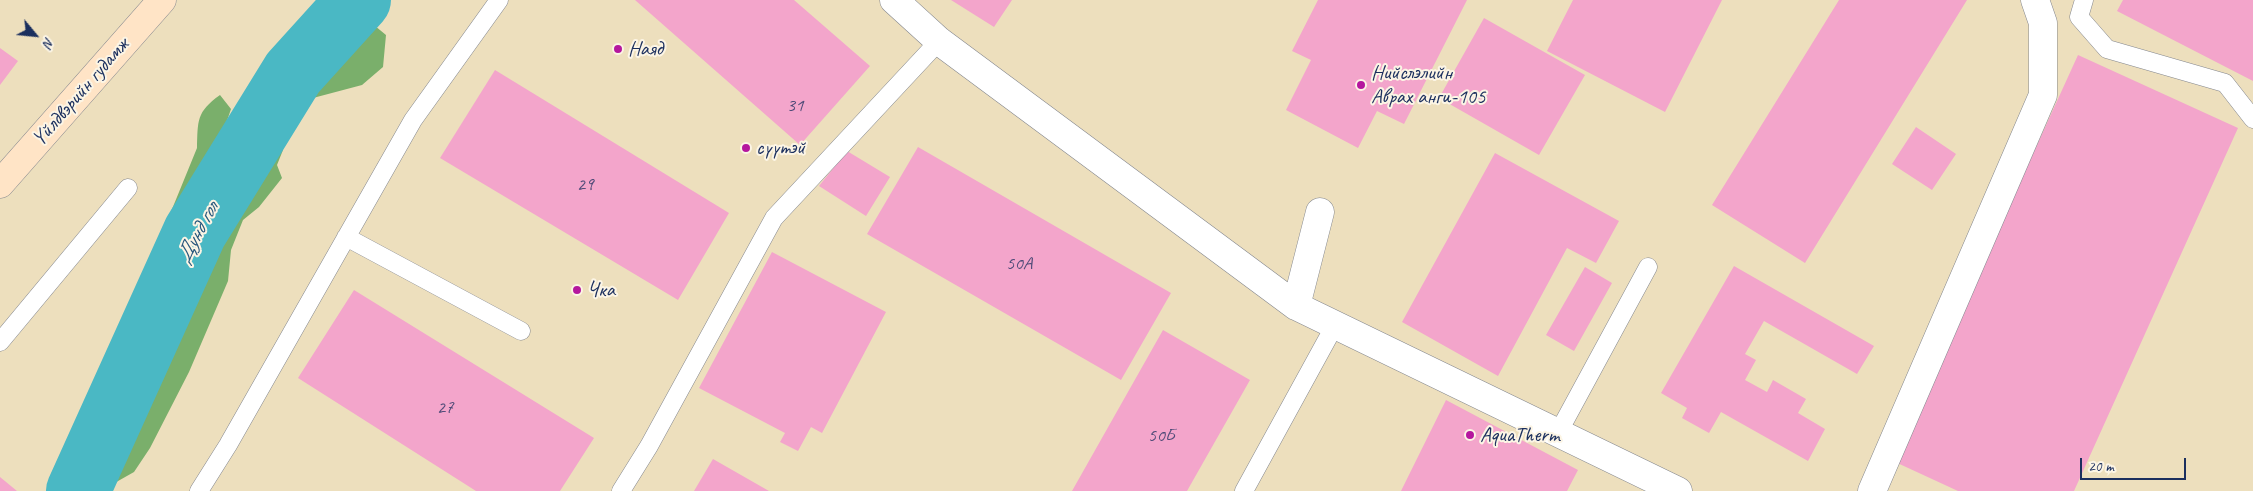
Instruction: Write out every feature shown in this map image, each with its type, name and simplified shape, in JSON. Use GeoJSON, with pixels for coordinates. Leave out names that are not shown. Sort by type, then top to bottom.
{"type":"FeatureCollection","features":[{"type":"Feature","properties":{"kind":"main road","name":"Yйлдвэрийн гудамж"},"geometry":{"type":"LineString","coordinates":[[0,184],[162,0]]}},
{"type":"Feature","properties":{"kind":"street"},"geometry":{"type":"LineString","coordinates":[[894,0],[939,40],[1296,306],[1678,491]]}},
{"type":"Feature","properties":{"kind":"street"},"geometry":{"type":"LineString","coordinates":[[1872,491],[2043,95],[2043,22],[2035,0]]}},
{"type":"Feature","properties":{"kind":"street"},"geometry":{"type":"LineString","coordinates":[[1296,306],[1320,212]]}},
{"type":"Feature","properties":{"kind":"lane"},"geometry":{"type":"LineString","coordinates":[[199,491],[228,445],[413,120],[499,0]]}},
{"type":"Feature","properties":{"kind":"lane"},"geometry":{"type":"LineString","coordinates":[[2084,0],[2079,17],[2107,50],[2226,83],[2253,119]]}},
{"type":"Feature","properties":{"kind":"lane"},"geometry":{"type":"LineString","coordinates":[[621,491],[649,446],[774,218],[939,40]]}},
{"type":"Feature","properties":{"kind":"lane"},"geometry":{"type":"LineString","coordinates":[[0,342],[128,188]]}},
{"type":"Feature","properties":{"kind":"lane"},"geometry":{"type":"LineString","coordinates":[[346,237],[521,332]]}},
{"type":"Feature","properties":{"kind":"lane"},"geometry":{"type":"LineString","coordinates":[[1558,433],[1648,267]]}},
{"type":"Feature","properties":{"kind":"lane"},"geometry":{"type":"LineString","coordinates":[[1244,491],[1335,325]]}},
{"type":"Feature","properties":{"kind":"green space"},"geometry":{"type":"Polygon","coordinates":[[[369,21],[386,35],[383,67],[362,85],[313,98],[302,92],[321,60],[338,40],[348,32],[369,21]]]}},
{"type":"Feature","properties":{"kind":"green space"},"geometry":{"type":"Polygon","coordinates":[[[220,95],[231,109],[196,212],[131,343],[94,427],[110,361],[197,148],[198,124],[202,112],[220,95]]]}},
{"type":"Feature","properties":{"kind":"green space"},"geometry":{"type":"Polygon","coordinates":[[[271,129],[283,150],[277,165],[282,178],[259,207],[243,220],[231,250],[228,281],[189,372],[150,448],[134,472],[111,485],[101,471],[111,446],[142,388],[149,356],[181,288],[260,140],[271,129]]]}},
{"type":"Feature","properties":{"kind":"building"},"geometry":{"type":"Polygon","coordinates":[[[635,0],[794,0],[870,66],[800,145],[635,0]]]}},
{"type":"Feature","properties":{"kind":"building"},"geometry":{"type":"Polygon","coordinates":[[[951,0],[1012,0],[994,27],[951,0]]]}},
{"type":"Feature","properties":{"kind":"building","name":"Нийслэлийн Аврах анги-105"},"geometry":{"type":"Polygon","coordinates":[[[1318,0],[1467,0],[1404,124],[1377,111],[1358,148],[1286,110],[1311,60],[1292,51],[1318,0]]]}},
{"type":"Feature","properties":{"kind":"building"},"geometry":{"type":"Polygon","coordinates":[[[1573,0],[1722,0],[1665,112],[1547,51],[1573,0]]]}},
{"type":"Feature","properties":{"kind":"building"},"geometry":{"type":"Polygon","coordinates":[[[1839,0],[1967,0],[1805,263],[1712,205],[1839,0]]]}},
{"type":"Feature","properties":{"kind":"building"},"geometry":{"type":"Polygon","coordinates":[[[2123,0],[2253,0],[2253,81],[2117,11],[2123,0]]]}},
{"type":"Feature","properties":{"kind":"building"},"geometry":{"type":"Polygon","coordinates":[[[1484,18],[1585,75],[1539,155],[1439,98],[1484,18]]]}},
{"type":"Feature","properties":{"kind":"building"},"geometry":{"type":"Polygon","coordinates":[[[0,48],[18,61],[0,85],[0,48]]]}},
{"type":"Feature","properties":{"kind":"building"},"geometry":{"type":"Polygon","coordinates":[[[2078,55],[2238,128],[2074,491],[1958,491],[1893,461],[2078,55]]]}},
{"type":"Feature","properties":{"kind":"building"},"geometry":{"type":"Polygon","coordinates":[[[495,70],[729,213],[678,300],[440,158],[495,70]]]}},
{"type":"Feature","properties":{"kind":"building"},"geometry":{"type":"Polygon","coordinates":[[[1916,127],[1956,154],[1932,190],[1892,164],[1916,127]]]}},
{"type":"Feature","properties":{"kind":"building"},"geometry":{"type":"Polygon","coordinates":[[[918,147],[1171,293],[1121,380],[867,234],[918,147]]]}},
{"type":"Feature","properties":{"kind":"building"},"geometry":{"type":"Polygon","coordinates":[[[847,151],[890,177],[866,216],[819,186],[847,151]]]}},
{"type":"Feature","properties":{"kind":"building"},"geometry":{"type":"Polygon","coordinates":[[[1495,153],[1619,221],[1596,263],[1567,248],[1498,376],[1402,322],[1495,153]]]}},
{"type":"Feature","properties":{"kind":"building"},"geometry":{"type":"Polygon","coordinates":[[[772,252],[886,312],[822,433],[811,427],[798,451],[780,442],[785,433],[699,388],[772,252]]]}},
{"type":"Feature","properties":{"kind":"building"},"geometry":{"type":"Polygon","coordinates":[[[1734,266],[1874,346],[1857,374],[1764,321],[1745,354],[1756,360],[1745,380],[1767,392],[1773,380],[1806,399],[1798,413],[1825,429],[1808,461],[1721,412],[1709,433],[1682,418],[1687,408],[1661,393],[1734,266]]]}},
{"type":"Feature","properties":{"kind":"building"},"geometry":{"type":"Polygon","coordinates":[[[1585,267],[1612,283],[1574,351],[1546,335],[1585,267]]]}},
{"type":"Feature","properties":{"kind":"building"},"geometry":{"type":"Polygon","coordinates":[[[354,290],[594,438],[560,491],[476,491],[298,378],[354,290]]]}},
{"type":"Feature","properties":{"kind":"building"},"geometry":{"type":"Polygon","coordinates":[[[1163,330],[1250,380],[1187,491],[1072,491],[1163,330]]]}},
{"type":"Feature","properties":{"kind":"building","name":"AquaTherm"},"geometry":{"type":"Polygon","coordinates":[[[1446,400],[1578,470],[1567,491],[1401,491],[1446,400]]]}},
{"type":"Feature","properties":{"kind":"building"},"geometry":{"type":"Polygon","coordinates":[[[713,459],[769,491],[694,491],[713,459]]]}},
{"type":"Feature","properties":{"kind":"building"},"geometry":{"type":"Polygon","coordinates":[[[0,477],[17,491],[0,491],[0,477]]]}},
{"type":"Feature","properties":{"kind":"waterway","name":"Дунд гол"},"geometry":{"type":"LineString","coordinates":[[78,491],[195,232],[293,73],[359,0]]}},
{"type":"Feature","properties":{"kind":"place","name":"Наяд"},"geometry":{"type":"Point","coordinates":[618,49]}},
{"type":"Feature","properties":{"kind":"place","name":"Нийслэлийн Аврах анги-105"},"geometry":{"type":"Point","coordinates":[1361,85]}},
{"type":"Feature","properties":{"kind":"place","name":"сүүтэй"},"geometry":{"type":"Point","coordinates":[746,148]}},
{"type":"Feature","properties":{"kind":"place","name":"Чка"},"geometry":{"type":"Point","coordinates":[577,290]}},
{"type":"Feature","properties":{"kind":"place","name":"AquaTherm"},"geometry":{"type":"Point","coordinates":[1470,435]}}]}
